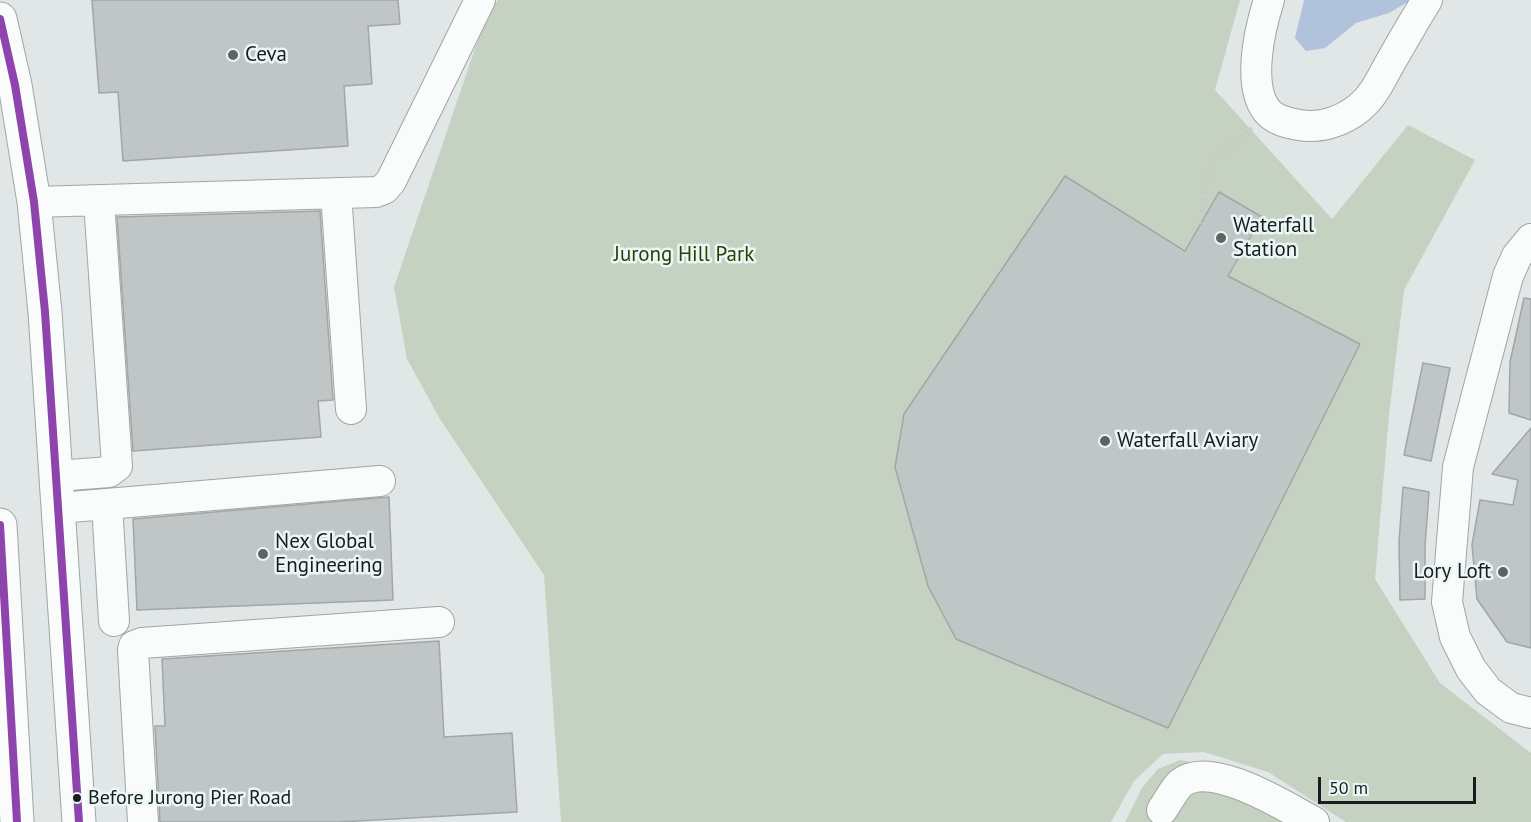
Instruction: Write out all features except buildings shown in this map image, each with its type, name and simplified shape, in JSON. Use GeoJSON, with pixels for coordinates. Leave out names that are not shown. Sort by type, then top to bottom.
{"type":"FeatureCollection","features":[{"type":"Feature","properties":{"kind":"main road"},"geometry":{"type":"LineString","coordinates":[[0,19],[15,85],[34,202],[45,312],[79,822]]}},
{"type":"Feature","properties":{"kind":"main road"},"geometry":{"type":"LineString","coordinates":[[0,525],[7,769],[17,822]]}},
{"type":"Feature","properties":{"kind":"street"},"geometry":{"type":"LineString","coordinates":[[34,202],[376,192],[384,189],[391,181],[480,0]]}},
{"type":"Feature","properties":{"kind":"street"},"geometry":{"type":"LineString","coordinates":[[1269,0],[1261,26],[1256,60],[1259,94],[1270,114],[1279,120],[1306,126],[1322,126],[1338,121],[1358,109],[1372,96],[1426,0]]}},
{"type":"Feature","properties":{"kind":"street"},"geometry":{"type":"LineString","coordinates":[[336,193],[351,409]]}},
{"type":"Feature","properties":{"kind":"street"},"geometry":{"type":"LineString","coordinates":[[57,476],[109,472],[117,466],[118,461],[99,201]]}},
{"type":"Feature","properties":{"kind":"street"},"geometry":{"type":"LineString","coordinates":[[1531,239],[1516,256],[1508,276],[1458,467],[1447,603],[1455,637],[1488,691],[1511,708],[1531,714]]}},
{"type":"Feature","properties":{"kind":"street"},"geometry":{"type":"LineString","coordinates":[[59,508],[380,481]]}},
{"type":"Feature","properties":{"kind":"street"},"geometry":{"type":"LineString","coordinates":[[107,504],[114,621]]}},
{"type":"Feature","properties":{"kind":"street"},"geometry":{"type":"LineString","coordinates":[[143,822],[134,646],[142,643],[439,622]]}},
{"type":"Feature","properties":{"kind":"street"},"geometry":{"type":"LineString","coordinates":[[1162,810],[1181,783],[1197,776],[1217,777],[1262,794],[1314,822]]}},
{"type":"Feature","properties":{"kind":"path"},"geometry":{"type":"LineString","coordinates":[[1201,224],[1203,190],[1215,158],[1270,114]]}},
{"type":"Feature","properties":{"kind":"green space","name":"Jurong Hill Park"},"geometry":{"type":"Polygon","coordinates":[[[498,0],[1240,0],[1215,90],[1332,219],[1408,125],[1475,160],[1404,290],[1389,415],[1375,579],[1440,683],[1531,753],[1531,822],[1346,822],[1268,772],[1204,752],[1163,754],[1134,781],[1111,822],[561,822],[544,575],[440,419],[407,359],[394,287],[485,19],[498,0]],[[1065,176],[904,414],[895,467],[928,586],[956,639],[1360,344],[1228,276],[1065,176]]]}},
{"type":"Feature","properties":{"kind":"green space"},"geometry":{"type":"Polygon","coordinates":[[[1180,760],[1217,767],[1327,822],[1125,822],[1142,788],[1158,769],[1180,760]]]}},
{"type":"Feature","properties":{"kind":"water"},"geometry":{"type":"Polygon","coordinates":[[[1304,0],[1411,0],[1389,13],[1356,23],[1325,48],[1306,51],[1295,38],[1304,0]]]}},
{"type":"Feature","properties":{"kind":"transit line"},"geometry":{"type":"LineString","coordinates":[[0,19],[15,85],[34,202],[45,312],[79,822]]}},
{"type":"Feature","properties":{"kind":"transit line"},"geometry":{"type":"LineString","coordinates":[[0,525],[17,822]]}},
{"type":"Feature","properties":{"kind":"place","name":"Ceva"},"geometry":{"type":"Point","coordinates":[233,55]}},
{"type":"Feature","properties":{"kind":"place","name":"Waterfall Station"},"geometry":{"type":"Point","coordinates":[1221,238]}},
{"type":"Feature","properties":{"kind":"place","name":"Waterfall Aviary"},"geometry":{"type":"Point","coordinates":[1105,441]}},
{"type":"Feature","properties":{"kind":"place","name":"Nex Global Engineering"},"geometry":{"type":"Point","coordinates":[263,554]}},
{"type":"Feature","properties":{"kind":"place","name":"Lory Loft"},"geometry":{"type":"Point","coordinates":[1503,572]}},
{"type":"Feature","properties":{"kind":"place","name":"Before Jurong Pier Road"},"geometry":{"type":"Point","coordinates":[77,798]}}]}
